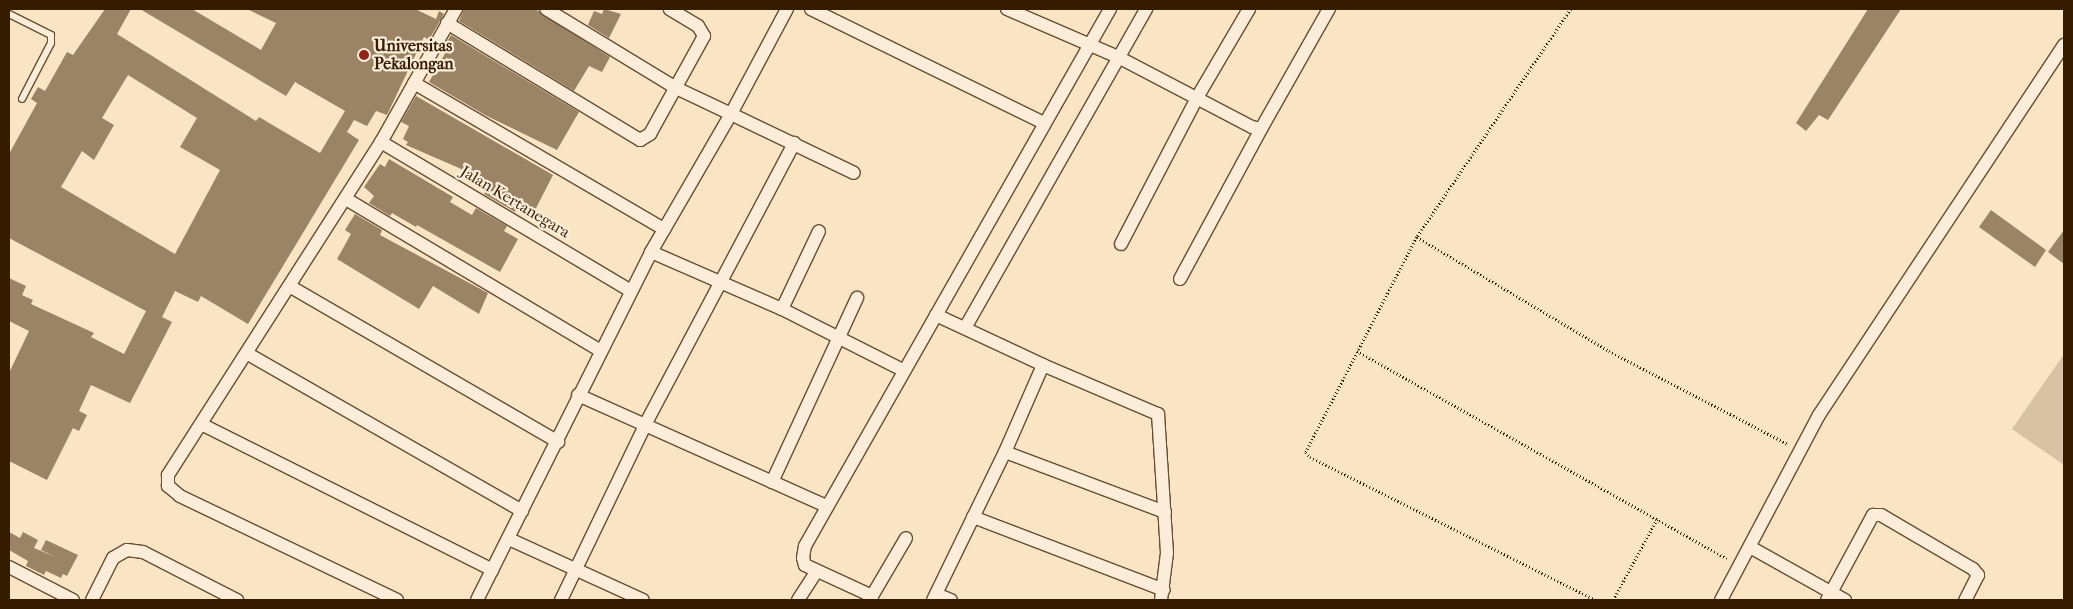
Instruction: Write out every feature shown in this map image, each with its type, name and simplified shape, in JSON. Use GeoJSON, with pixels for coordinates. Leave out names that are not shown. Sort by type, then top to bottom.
{"type":"FeatureCollection","features":[{"type":"Feature","properties":{"kind":"street"},"geometry":{"type":"LineString","coordinates":[[397,600],[180,496],[168,486],[168,475],[248,354],[382,142],[456,9]]}},
{"type":"Feature","properties":{"kind":"street"},"geometry":{"type":"LineString","coordinates":[[546,9],[676,88],[854,173]]}},
{"type":"Feature","properties":{"kind":"street"},"geometry":{"type":"LineString","coordinates":[[447,23],[640,140],[650,134],[704,36],[698,26],[670,9]]}},
{"type":"Feature","properties":{"kind":"street"},"geometry":{"type":"LineString","coordinates":[[478,600],[558,442],[578,394],[631,290],[731,114],[787,9]]}},
{"type":"Feature","properties":{"kind":"street"},"geometry":{"type":"LineString","coordinates":[[811,9],[1044,123]]}},
{"type":"Feature","properties":{"kind":"street"},"geometry":{"type":"LineString","coordinates":[[1007,9],[1118,57],[1198,96],[1252,127],[1261,129]]}},
{"type":"Feature","properties":{"kind":"street"},"geometry":{"type":"LineString","coordinates":[[906,538],[870,598],[816,572],[805,564],[803,552],[826,506],[1088,44],[1110,9]]}},
{"type":"Feature","properties":{"kind":"street"},"geometry":{"type":"LineString","coordinates":[[965,328],[1146,9]]}},
{"type":"Feature","properties":{"kind":"street"},"geometry":{"type":"LineString","coordinates":[[1121,244],[1198,96],[1249,9]]}},
{"type":"Feature","properties":{"kind":"street"},"geometry":{"type":"LineString","coordinates":[[1180,279],[1261,129],[1329,9]]}},
{"type":"Feature","properties":{"kind":"street"},"geometry":{"type":"LineString","coordinates":[[1721,600],[1800,450],[1850,369],[2064,45]]}},
{"type":"Feature","properties":{"kind":"street"},"geometry":{"type":"LineString","coordinates":[[414,82],[664,229]]}},
{"type":"Feature","properties":{"kind":"street","name":"Jalan Kertanegara"},"geometry":{"type":"LineString","coordinates":[[382,142],[631,290]]}},
{"type":"Feature","properties":{"kind":"street"},"geometry":{"type":"LineString","coordinates":[[561,600],[646,423],[718,282],[794,143]]}},
{"type":"Feature","properties":{"kind":"street"},"geometry":{"type":"LineString","coordinates":[[346,199],[601,351]]}},
{"type":"Feature","properties":{"kind":"street"},"geometry":{"type":"LineString","coordinates":[[782,309],[820,231]]}},
{"type":"Feature","properties":{"kind":"street"},"geometry":{"type":"LineString","coordinates":[[651,252],[782,309],[839,336],[903,370]]}},
{"type":"Feature","properties":{"kind":"street"},"geometry":{"type":"LineString","coordinates":[[291,287],[558,442]]}},
{"type":"Feature","properties":{"kind":"street"},"geometry":{"type":"LineString","coordinates":[[772,482],[857,298]]}},
{"type":"Feature","properties":{"kind":"street"},"geometry":{"type":"LineString","coordinates":[[936,315],[1043,365],[1157,412],[1167,554],[1162,595],[973,517]]}},
{"type":"Feature","properties":{"kind":"street"},"geometry":{"type":"LineString","coordinates":[[248,354],[522,511]]}},
{"type":"Feature","properties":{"kind":"street"},"geometry":{"type":"LineString","coordinates":[[951,600],[935,597],[1005,452],[1043,365]]}},
{"type":"Feature","properties":{"kind":"street"},"geometry":{"type":"LineString","coordinates":[[578,394],[646,423],[826,506]]}},
{"type":"Feature","properties":{"kind":"street"},"geometry":{"type":"LineString","coordinates":[[201,424],[493,570]]}},
{"type":"Feature","properties":{"kind":"street"},"geometry":{"type":"LineString","coordinates":[[1005,452],[1165,512]]}},
{"type":"Feature","properties":{"kind":"street"},"geometry":{"type":"LineString","coordinates":[[1828,596],[1866,522],[1873,515],[1881,515],[1973,569],[1978,576],[1965,600]]}},
{"type":"Feature","properties":{"kind":"street"},"geometry":{"type":"LineString","coordinates":[[509,539],[642,600]]}},
{"type":"Feature","properties":{"kind":"street"},"geometry":{"type":"LineString","coordinates":[[1750,547],[1828,596],[1845,600]]}},
{"type":"Feature","properties":{"kind":"street"},"geometry":{"type":"LineString","coordinates":[[92,600],[113,558],[128,550],[143,552],[237,600]]}},
{"type":"Feature","properties":{"kind":"street"},"geometry":{"type":"LineString","coordinates":[[9,567],[73,600]]}},
{"type":"Feature","properties":{"kind":"street"},"geometry":{"type":"LineString","coordinates":[[798,600],[816,572]]}},
{"type":"Feature","properties":{"kind":"lane"},"geometry":{"type":"LineString","coordinates":[[9,14],[51,35],[51,43],[22,99]]}},
{"type":"Feature","properties":{"kind":"path"},"geometry":{"type":"LineString","coordinates":[[1571,9],[1417,237],[1308,444],[1306,452],[1310,457],[1596,600]]}},
{"type":"Feature","properties":{"kind":"path"},"geometry":{"type":"LineString","coordinates":[[1417,237],[1609,351],[1800,450]]}},
{"type":"Feature","properties":{"kind":"path"},"geometry":{"type":"LineString","coordinates":[[1357,352],[1739,566]]}},
{"type":"Feature","properties":{"kind":"path"},"geometry":{"type":"LineString","coordinates":[[1613,600],[1657,519]]}},
{"type":"Feature","properties":{"kind":"shaded area"},"geometry":{"type":"Polygon","coordinates":[[[2064,354],[2064,465],[2012,429],[2064,354]]]}},
{"type":"Feature","properties":{"kind":"building"},"geometry":{"type":"Polygon","coordinates":[[[105,9],[131,9],[117,34],[256,121],[259,117],[320,153],[345,111],[295,82],[286,96],[140,9],[192,9],[261,50],[276,23],[247,9],[415,9],[436,19],[439,11],[444,14],[429,40],[424,37],[387,115],[376,111],[367,126],[354,120],[347,132],[359,140],[248,324],[201,296],[198,302],[175,291],[162,317],[172,322],[130,403],[91,385],[79,411],[87,415],[79,431],[73,428],[47,480],[9,461],[9,373],[29,331],[9,321],[9,278],[26,286],[22,295],[33,300],[31,304],[94,333],[91,337],[124,354],[146,311],[9,238],[9,154],[37,103],[31,99],[38,87],[45,91],[67,52],[73,55],[105,9]],[[128,75],[102,118],[114,125],[94,160],[82,151],[61,187],[175,254],[220,170],[180,147],[197,118],[128,75]]]}},
{"type":"Feature","properties":{"kind":"building"},"geometry":{"type":"Polygon","coordinates":[[[464,9],[535,9],[610,57],[602,72],[589,66],[574,91],[459,21],[464,9]]]}},
{"type":"Feature","properties":{"kind":"building"},"geometry":{"type":"Polygon","coordinates":[[[604,9],[621,14],[609,38],[588,25],[594,11],[602,14],[604,9]]]}},
{"type":"Feature","properties":{"kind":"building"},"geometry":{"type":"Polygon","coordinates":[[[1868,9],[1901,9],[1828,120],[1819,115],[1806,131],[1796,123],[1868,9]]]}},
{"type":"Feature","properties":{"kind":"building"},"geometry":{"type":"Polygon","coordinates":[[[451,35],[579,112],[557,150],[485,115],[429,82],[447,50],[443,48],[451,35]]]}},
{"type":"Feature","properties":{"kind":"building"},"geometry":{"type":"Polygon","coordinates":[[[416,96],[553,175],[533,214],[519,206],[515,212],[484,194],[487,189],[479,183],[482,178],[406,145],[408,142],[403,139],[409,126],[401,122],[416,96]]]}},
{"type":"Feature","properties":{"kind":"building"},"geometry":{"type":"Polygon","coordinates":[[[389,159],[453,197],[450,202],[472,215],[476,208],[507,226],[504,231],[518,239],[500,272],[417,225],[416,227],[392,213],[390,216],[369,203],[374,196],[364,187],[380,164],[385,167],[389,159]]]}},
{"type":"Feature","properties":{"kind":"building"},"geometry":{"type":"Polygon","coordinates":[[[1991,210],[2046,250],[2035,267],[1979,227],[1991,210]]]}},
{"type":"Feature","properties":{"kind":"building"},"geometry":{"type":"Polygon","coordinates":[[[355,214],[382,230],[380,235],[488,293],[479,314],[433,286],[419,309],[337,259],[351,234],[345,230],[355,214]]]}},
{"type":"Feature","properties":{"kind":"building"},"geometry":{"type":"Polygon","coordinates":[[[2064,230],[2064,264],[2048,252],[2064,230]]]}},
{"type":"Feature","properties":{"kind":"building"},"geometry":{"type":"Polygon","coordinates":[[[9,532],[20,538],[23,532],[38,540],[34,548],[56,557],[41,550],[46,540],[78,555],[67,576],[63,574],[61,578],[46,571],[44,575],[26,566],[28,561],[9,550],[9,532]]]}},
{"type":"Feature","properties":{"kind":"place","name":"Universitas Pekalongan"},"geometry":{"type":"Point","coordinates":[364,55]}}]}
